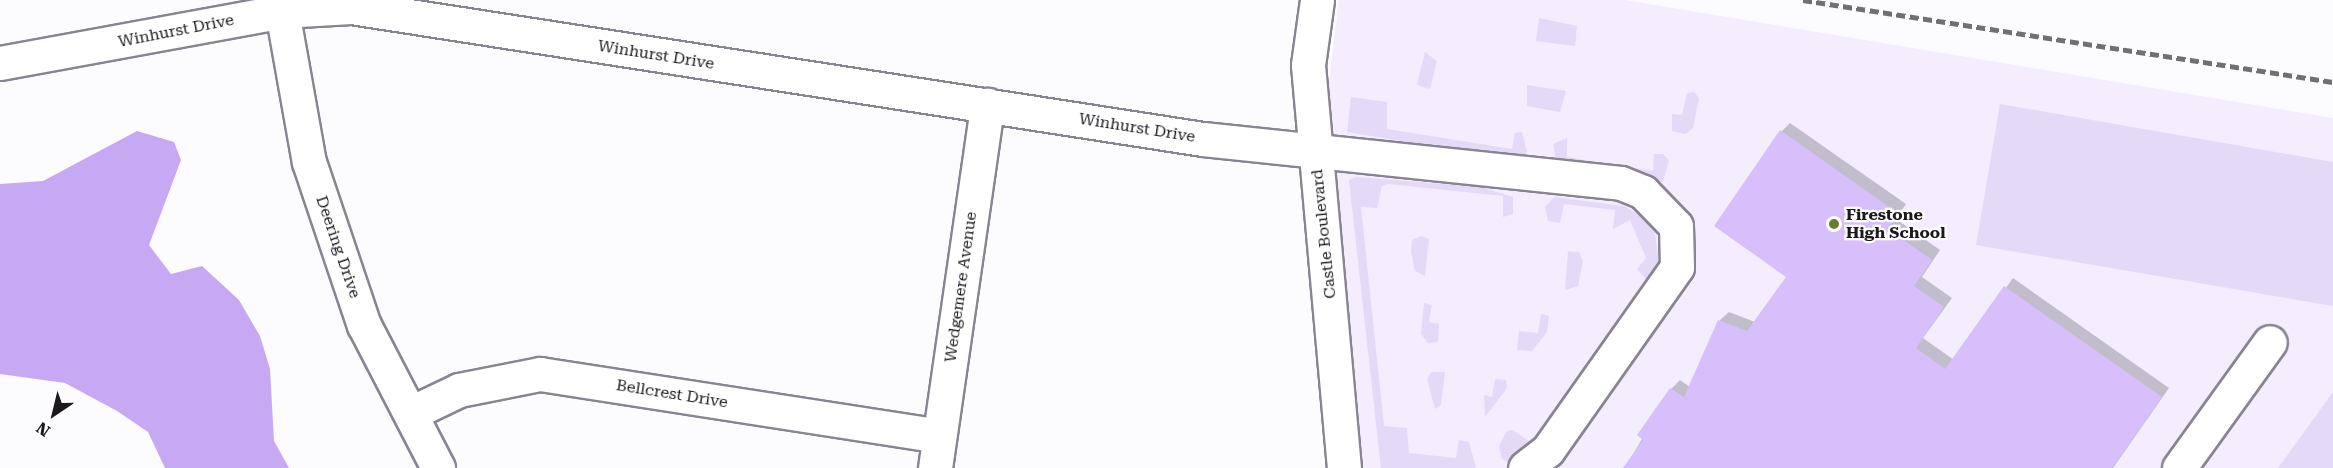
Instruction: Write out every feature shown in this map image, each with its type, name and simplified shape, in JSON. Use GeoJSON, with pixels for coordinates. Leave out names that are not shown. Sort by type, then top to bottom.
{"type":"FeatureCollection","features":[{"type":"Feature","properties":{"kind":"street","name":"Castle Boulevard"},"geometry":{"type":"LineString","coordinates":[[1317,0],[1308,65],[1344,468]]}},
{"type":"Feature","properties":{"kind":"street","name":"Winhurst Drive"},"geometry":{"type":"LineString","coordinates":[[0,63],[282,11],[351,8],[987,105],[1314,152],[1620,183],[1643,192],[1671,216],[1680,243],[1677,267],[1548,450],[1525,468]]}},
{"type":"Feature","properties":{"kind":"street","name":"Deering Drive"},"geometry":{"type":"LineString","coordinates":[[282,11],[309,162],[364,325],[438,468]]}},
{"type":"Feature","properties":{"kind":"street","name":"Wedgemere Avenue"},"geometry":{"type":"LineString","coordinates":[[935,468],[987,105]]}},
{"type":"Feature","properties":{"kind":"street"},"geometry":{"type":"LineString","coordinates":[[2179,468],[2270,342]]}},
{"type":"Feature","properties":{"kind":"street","name":"Bellcrest Drive"},"geometry":{"type":"LineString","coordinates":[[411,413],[459,390],[540,374],[939,436]]}},
{"type":"Feature","properties":{"kind":"shaded area","name":"Firestone High School"},"geometry":{"type":"Polygon","coordinates":[[[1339,0],[1625,0],[2333,118],[2333,468],[1362,468],[1325,114],[1339,0]]]}},
{"type":"Feature","properties":{"kind":"shaded area"},"geometry":{"type":"Polygon","coordinates":[[[1539,18],[1577,26],[1575,46],[1536,41],[1539,18]]]}},
{"type":"Feature","properties":{"kind":"shaded area"},"geometry":{"type":"Polygon","coordinates":[[[1425,52],[1437,61],[1430,89],[1417,85],[1425,52]]]}},
{"type":"Feature","properties":{"kind":"shaded area"},"geometry":{"type":"Polygon","coordinates":[[[1527,85],[1566,91],[1560,112],[1527,106],[1527,85]]]}},
{"type":"Feature","properties":{"kind":"shaded area"},"geometry":{"type":"Polygon","coordinates":[[[1694,92],[1699,98],[1693,128],[1686,134],[1672,131],[1672,114],[1682,115],[1687,93],[1694,92]]]}},
{"type":"Feature","properties":{"kind":"shaded area"},"geometry":{"type":"Polygon","coordinates":[[[1351,97],[1387,102],[1387,129],[1512,149],[1515,133],[1522,132],[1527,151],[1519,167],[1468,152],[1347,132],[1351,97]]]}},
{"type":"Feature","properties":{"kind":"shaded area"},"geometry":{"type":"Polygon","coordinates":[[[2000,104],[2333,162],[2333,306],[1976,245],[2000,104]]]}},
{"type":"Feature","properties":{"kind":"shaded area"},"geometry":{"type":"Polygon","coordinates":[[[137,131],[174,142],[181,160],[149,245],[171,274],[202,266],[239,300],[260,336],[270,369],[274,441],[289,468],[165,468],[148,432],[117,411],[65,383],[0,374],[0,184],[43,181],[137,131]]]}},
{"type":"Feature","properties":{"kind":"shaded area"},"geometry":{"type":"Polygon","coordinates":[[[1567,138],[1567,157],[1653,171],[1654,154],[1663,154],[1669,160],[1663,182],[1558,171],[1553,144],[1567,138]]]}},
{"type":"Feature","properties":{"kind":"shaded area"},"geometry":{"type":"Polygon","coordinates":[[[1356,177],[1481,187],[1513,197],[1513,214],[1503,217],[1503,196],[1388,184],[1382,186],[1377,208],[1361,207],[1384,426],[1407,428],[1409,453],[1456,458],[1459,440],[1469,442],[1476,468],[1381,468],[1349,180],[1356,177]]]}},
{"type":"Feature","properties":{"kind":"shaded area"},"geometry":{"type":"Polygon","coordinates":[[[1554,197],[1624,206],[1642,217],[1655,233],[1659,264],[1654,282],[1549,431],[1532,453],[1510,463],[1502,459],[1499,446],[1506,432],[1512,430],[1532,443],[1648,282],[1637,269],[1646,258],[1630,220],[1613,229],[1615,210],[1564,204],[1560,223],[1548,221],[1545,207],[1554,197]]]}},
{"type":"Feature","properties":{"kind":"shaded area"},"geometry":{"type":"Polygon","coordinates":[[[1421,236],[1429,239],[1425,276],[1415,271],[1411,252],[1412,240],[1421,236]]]}},
{"type":"Feature","properties":{"kind":"shaded area"},"geometry":{"type":"Polygon","coordinates":[[[1568,251],[1579,252],[1583,261],[1578,286],[1565,290],[1568,251]]]}},
{"type":"Feature","properties":{"kind":"shaded area"},"geometry":{"type":"Polygon","coordinates":[[[1424,303],[1432,305],[1429,322],[1439,324],[1438,342],[1428,343],[1421,334],[1424,303]]]}},
{"type":"Feature","properties":{"kind":"shaded area"},"geometry":{"type":"Polygon","coordinates":[[[1541,314],[1549,316],[1547,332],[1532,351],[1517,350],[1519,331],[1538,333],[1541,314]]]}},
{"type":"Feature","properties":{"kind":"shaded area"},"geometry":{"type":"Polygon","coordinates":[[[1431,372],[1445,372],[1441,405],[1435,409],[1427,379],[1431,372]]]}},
{"type":"Feature","properties":{"kind":"shaded area"},"geometry":{"type":"Polygon","coordinates":[[[1495,379],[1506,380],[1507,388],[1485,417],[1484,395],[1492,397],[1495,379]]]}},
{"type":"Feature","properties":{"kind":"shaded area"},"geometry":{"type":"Polygon","coordinates":[[[2333,392],[2333,468],[2278,468],[2333,392]]]}},
{"type":"Feature","properties":{"kind":"building","name":"Firestone High School"},"geometry":{"type":"Polygon","coordinates":[[[1780,130],[1899,214],[1888,229],[1932,260],[1914,286],[1944,307],[1916,348],[1945,369],[2004,286],[2162,397],[2112,468],[1623,468],[1643,440],[1637,435],[1670,388],[1684,397],[1718,320],[1747,331],[1786,277],[1714,226],[1780,130]]]}},
{"type":"Feature","properties":{"kind":"railway"},"geometry":{"type":"LineString","coordinates":[[1803,0],[2333,82]]}},
{"type":"Feature","properties":{"kind":"place","name":"Firestone High School"},"geometry":{"type":"Point","coordinates":[1834,224]}}]}
